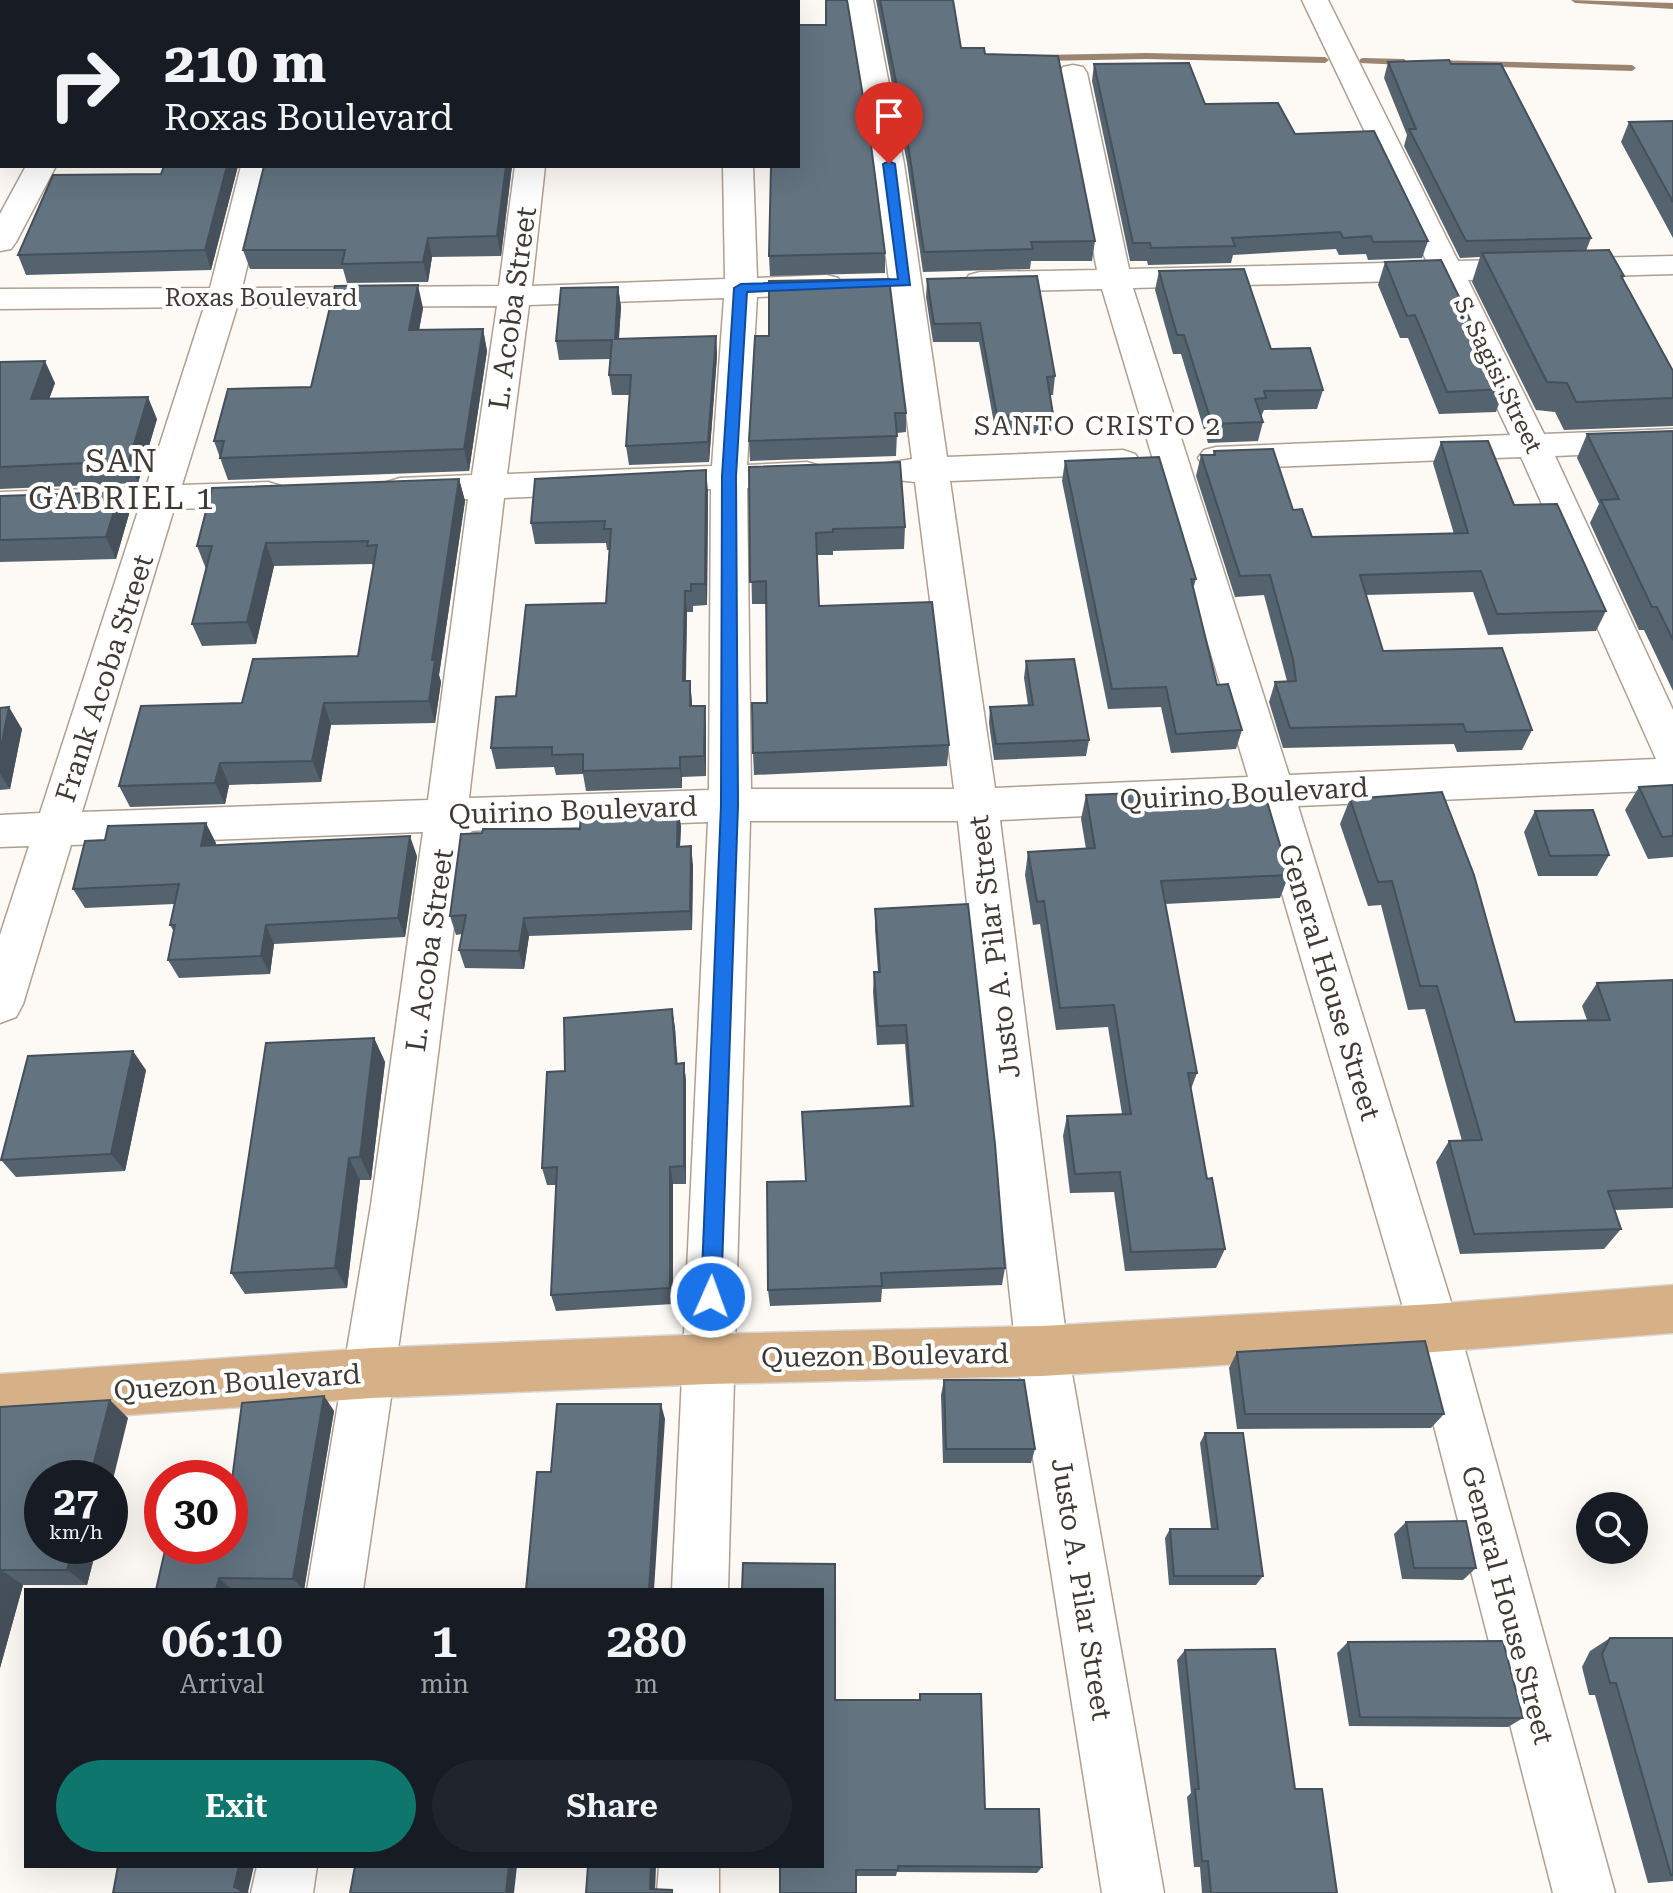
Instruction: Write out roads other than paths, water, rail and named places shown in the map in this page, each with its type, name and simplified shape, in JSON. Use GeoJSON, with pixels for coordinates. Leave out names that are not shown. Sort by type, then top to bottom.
{"type":"FeatureCollection","features":[{"type":"Feature","properties":{"kind":"main road","name":"Quezon Boulevard"},"geometry":{"type":"LineString","coordinates":[[0,1399],[372,1373],[709,1359],[1042,1351],[1434,1328],[1673,1309]]}},
{"type":"Feature","properties":{"kind":"street","name":"Justo A. Pilar Street"},"geometry":{"type":"LineString","coordinates":[[860,0],[877,83],[977,805],[1042,1351],[1133,1893]]}},
{"type":"Feature","properties":{"kind":"street","name":"S. Sagisi Street"},"geometry":{"type":"LineString","coordinates":[[1315,0],[1533,446],[1673,754]]}},
{"type":"Feature","properties":{"kind":"street","name":"General House Street"},"geometry":{"type":"LineString","coordinates":[[1073,73],[1115,280],[1434,1328],[1584,1893]]}},
{"type":"Feature","properties":{"kind":"street"},"geometry":{"type":"LineString","coordinates":[[0,242],[40,168]]}},
{"type":"Feature","properties":{"kind":"street","name":"Frank Acoba Street"},"geometry":{"type":"LineString","coordinates":[[0,1004],[223,299],[256,168]]}},
{"type":"Feature","properties":{"kind":"street","name":"L. Acoba Street"},"geometry":{"type":"LineString","coordinates":[[335,1588],[372,1373],[487,487],[516,296],[530,168]]}},
{"type":"Feature","properties":{"kind":"street"},"geometry":{"type":"LineString","coordinates":[[700,1588],[730,805],[729,476],[741,288],[738,168]]}},
{"type":"Feature","properties":{"kind":"street","name":"Roxas Boulevard"},"geometry":{"type":"LineString","coordinates":[[0,299],[516,296],[905,283],[1673,265]]}},
{"type":"Feature","properties":{"kind":"street"},"geometry":{"type":"LineString","coordinates":[[363,491],[1673,440]]}},
{"type":"Feature","properties":{"kind":"street"},"geometry":{"type":"LineString","coordinates":[[0,504],[301,493]]}},
{"type":"Feature","properties":{"kind":"street","name":"Quirino Boulevard"},"geometry":{"type":"LineString","coordinates":[[0,831],[730,805],[977,805],[1673,774]]}},
{"type":"Feature","properties":{"kind":"street"},"geometry":{"type":"LineString","coordinates":[[282,1893],[287,1868]]}},
{"type":"Feature","properties":{"kind":"street"},"geometry":{"type":"LineString","coordinates":[[688,1893],[689,1868]]}},
{"type":"Feature","properties":{"kind":"waterway"},"geometry":{"type":"LineString","coordinates":[[1575,0],[1673,6]]}},
{"type":"Feature","properties":{"kind":"waterway"},"geometry":{"type":"LineString","coordinates":[[1041,58],[1146,56],[1325,60]]}},
{"type":"Feature","properties":{"kind":"waterway"},"geometry":{"type":"LineString","coordinates":[[1363,61],[1404,62]]}},
{"type":"Feature","properties":{"kind":"waterway"},"geometry":{"type":"LineString","coordinates":[[1433,63],[1632,68]]}},
{"type":"Feature","properties":{"kind":"district","name":"SANTO CRISTO 2"},"geometry":{"type":"Point","coordinates":[1098,426]}},
{"type":"Feature","properties":{"kind":"district","name":"SAN GABRIEL 1"},"geometry":{"type":"Point","coordinates":[122,480]}}]}
